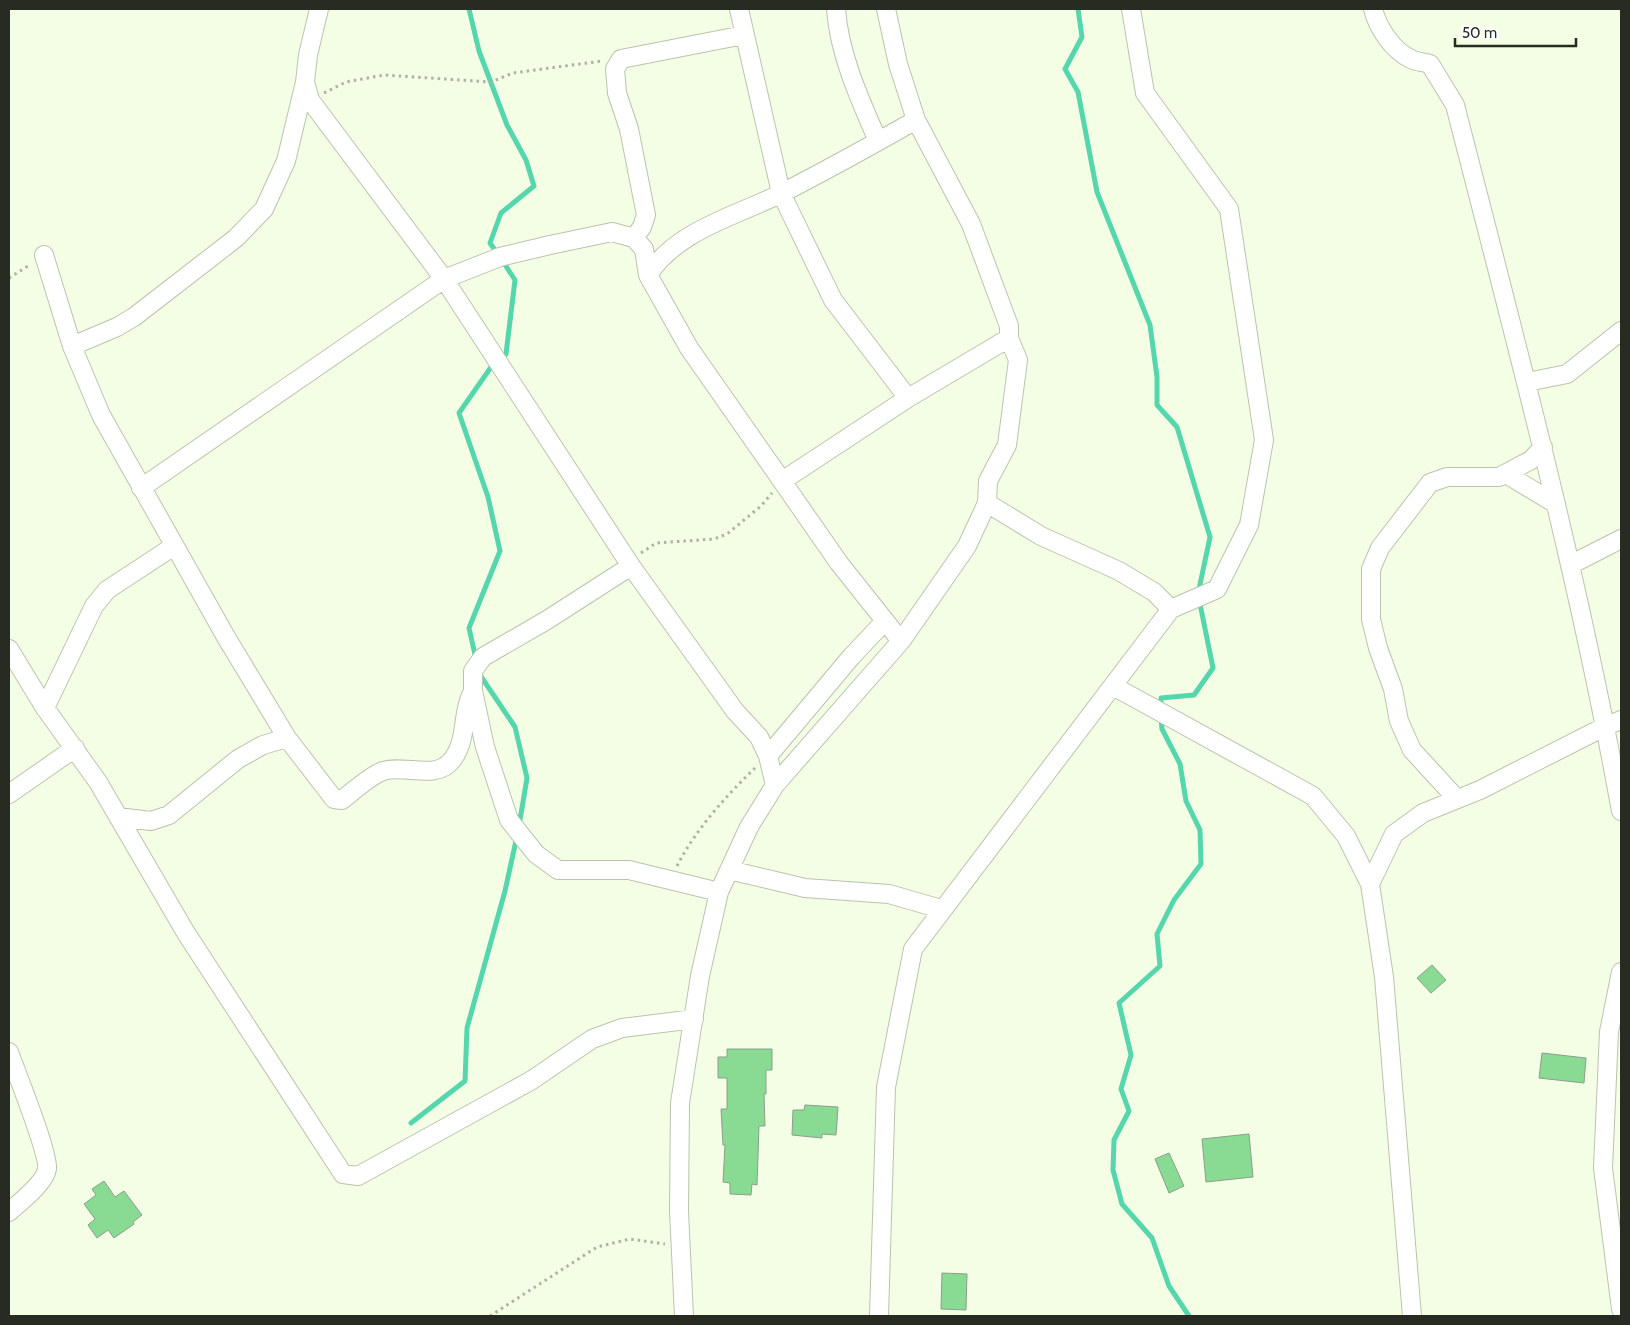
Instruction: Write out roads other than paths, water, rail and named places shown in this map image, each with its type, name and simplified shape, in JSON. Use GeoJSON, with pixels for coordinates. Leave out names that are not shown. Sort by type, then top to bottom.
{"type":"FeatureCollection","features":[{"type":"Feature","properties":{"kind":"street"},"geometry":{"type":"LineString","coordinates":[[72,346],[134,317],[236,238],[264,209],[286,161],[305,82],[308,55],[319,9]]}},
{"type":"Feature","properties":{"kind":"street"},"geometry":{"type":"LineString","coordinates":[[739,9],[781,193],[833,300],[908,398]]}},
{"type":"Feature","properties":{"kind":"street"},"geometry":{"type":"LineString","coordinates":[[836,9],[837,26],[859,96],[878,141]]}},
{"type":"Feature","properties":{"kind":"street"},"geometry":{"type":"LineString","coordinates":[[684,1316],[681,1245],[680,1103],[700,976],[719,892],[749,827],[775,785],[901,641],[967,546],[987,503],[988,481],[1007,446],[1018,360],[1009,338],[1009,326],[972,224],[916,120],[898,64],[886,9]]}},
{"type":"Feature","properties":{"kind":"street"},"geometry":{"type":"LineString","coordinates":[[879,1316],[886,1088],[912,949],[1171,609],[1217,588],[1248,525],[1264,440],[1229,210],[1145,93],[1131,9]]}},
{"type":"Feature","properties":{"kind":"street"},"geometry":{"type":"LineString","coordinates":[[1373,9],[1376,20],[1391,43],[1410,59],[1430,64],[1455,105],[1543,447],[1570,565],[1613,723],[1621,811]]}},
{"type":"Feature","properties":{"kind":"street"},"geometry":{"type":"LineString","coordinates":[[634,238],[642,227],[646,215],[629,129],[616,93],[615,69],[621,59],[744,35]]}},
{"type":"Feature","properties":{"kind":"street"},"geometry":{"type":"LineString","coordinates":[[305,82],[310,100],[444,279],[631,566],[735,711],[759,737],[768,756],[775,785]]}},
{"type":"Feature","properties":{"kind":"street"},"geometry":{"type":"LineString","coordinates":[[648,275],[658,258],[705,227],[781,193],[916,120]]}},
{"type":"Feature","properties":{"kind":"street"},"geometry":{"type":"LineString","coordinates":[[141,488],[444,279],[500,257],[612,232],[634,238],[644,249],[648,275],[689,348],[839,563],[901,641]]}},
{"type":"Feature","properties":{"kind":"street"},"geometry":{"type":"LineString","coordinates":[[44,255],[72,346],[101,415],[174,546],[288,738],[334,799],[342,800],[381,772],[399,768],[422,771],[440,770],[452,761],[462,739],[466,704],[473,691]]}},
{"type":"Feature","properties":{"kind":"street"},"geometry":{"type":"LineString","coordinates":[[1526,382],[1567,374],[1621,331]]}},
{"type":"Feature","properties":{"kind":"street"},"geometry":{"type":"LineString","coordinates":[[782,481],[908,398],[1009,338]]}},
{"type":"Feature","properties":{"kind":"street"},"geometry":{"type":"LineString","coordinates":[[1457,799],[1412,750],[1399,720],[1393,688],[1378,648],[1371,620],[1371,569],[1380,548],[1430,483],[1447,477],[1498,477],[1531,460],[1543,447]]}},
{"type":"Feature","properties":{"kind":"street"},"geometry":{"type":"LineString","coordinates":[[1506,474],[1556,504]]}},
{"type":"Feature","properties":{"kind":"street"},"geometry":{"type":"LineString","coordinates":[[987,503],[1041,536],[1119,571],[1154,592],[1171,609]]}},
{"type":"Feature","properties":{"kind":"street"},"geometry":{"type":"LineString","coordinates":[[1570,565],[1621,539]]}},
{"type":"Feature","properties":{"kind":"street"},"geometry":{"type":"LineString","coordinates":[[45,708],[88,618],[103,595],[107,590],[174,546]]}},
{"type":"Feature","properties":{"kind":"street"},"geometry":{"type":"LineString","coordinates":[[631,566],[547,620],[483,657],[473,671],[473,691],[485,746],[509,820],[536,854],[558,870],[629,870],[719,892]]}},
{"type":"Feature","properties":{"kind":"street"},"geometry":{"type":"LineString","coordinates":[[768,756],[851,657],[884,622]]}},
{"type":"Feature","properties":{"kind":"street"},"geometry":{"type":"LineString","coordinates":[[9,649],[45,708],[75,748],[186,933],[343,1174],[358,1176],[532,1080],[592,1039],[622,1028],[694,1018]]}},
{"type":"Feature","properties":{"kind":"street"},"geometry":{"type":"LineString","coordinates":[[1113,686],[1313,796],[1346,836],[1370,884],[1384,977],[1412,1316]]}},
{"type":"Feature","properties":{"kind":"street"},"geometry":{"type":"LineString","coordinates":[[1370,884],[1394,834],[1423,813],[1457,799],[1613,723]]}},
{"type":"Feature","properties":{"kind":"street"},"geometry":{"type":"LineString","coordinates":[[118,817],[151,821],[169,814],[238,759],[263,745],[288,738]]}},
{"type":"Feature","properties":{"kind":"street"},"geometry":{"type":"LineString","coordinates":[[9,794],[75,748]]}},
{"type":"Feature","properties":{"kind":"street"},"geometry":{"type":"LineString","coordinates":[[729,870],[805,888],[890,894],[941,909]]}},
{"type":"Feature","properties":{"kind":"street"},"geometry":{"type":"LineString","coordinates":[[1621,972],[1609,1032],[1603,1168],[1621,1309]]}},
{"type":"Feature","properties":{"kind":"street"},"geometry":{"type":"LineString","coordinates":[[9,1052],[38,1136],[47,1170],[41,1181],[9,1212]]}},
{"type":"Feature","properties":{"kind":"waterway"},"geometry":{"type":"LineString","coordinates":[[469,9],[479,51],[507,125],[526,160],[534,186],[501,213],[490,243],[497,253]]}},
{"type":"Feature","properties":{"kind":"waterway"},"geometry":{"type":"LineString","coordinates":[[1078,9],[1082,37],[1065,69],[1078,92],[1097,192],[1150,325],[1157,377],[1157,405],[1177,427],[1210,537],[1198,594],[1213,668],[1194,695],[1161,698],[1161,708]]}},
{"type":"Feature","properties":{"kind":"waterway"},"geometry":{"type":"LineString","coordinates":[[476,659],[469,628],[500,551],[488,497],[459,413],[496,360],[506,354],[515,280],[502,260]]}},
{"type":"Feature","properties":{"kind":"waterway"},"geometry":{"type":"LineString","coordinates":[[478,672],[515,727],[527,778],[519,826]]}},
{"type":"Feature","properties":{"kind":"waterway"},"geometry":{"type":"LineString","coordinates":[[1161,716],[1162,729],[1180,764],[1186,801],[1200,830],[1201,864],[1174,900],[1157,934],[1160,966],[1119,1003],[1131,1055],[1121,1089],[1129,1111],[1114,1140],[1113,1170],[1122,1204],[1152,1238],[1169,1286],[1189,1316]]}},
{"type":"Feature","properties":{"kind":"waterway"},"geometry":{"type":"LineString","coordinates":[[411,1123],[465,1081],[467,1028],[505,891],[517,836]]}}]}
